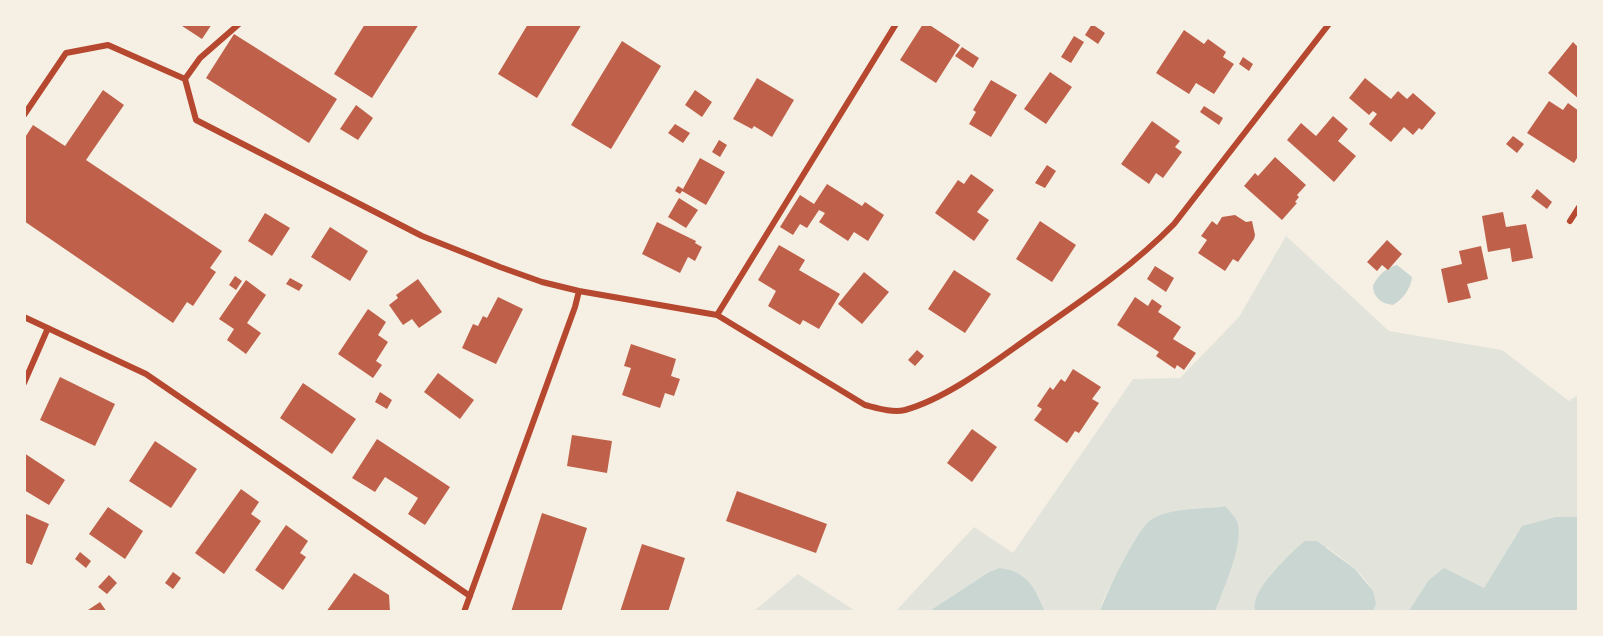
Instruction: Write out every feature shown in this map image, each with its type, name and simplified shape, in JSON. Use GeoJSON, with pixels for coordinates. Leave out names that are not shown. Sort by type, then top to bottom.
{"type":"FeatureCollection","features":[{"type":"Feature","properties":{"kind":"street"},"geometry":{"type":"LineString","coordinates":[[184,79],[200,58],[239,24]]}},
{"type":"Feature","properties":{"kind":"street"},"geometry":{"type":"LineString","coordinates":[[717,315],[896,24]]}},
{"type":"Feature","properties":{"kind":"street"},"geometry":{"type":"LineString","coordinates":[[24,115],[66,53],[108,45],[184,79],[196,120],[422,236],[531,279],[579,291],[717,315],[865,405],[884,410],[904,410],[948,391],[987,367],[1114,278],[1150,249],[1174,224],[1329,24]]}},
{"type":"Feature","properties":{"kind":"street"},"geometry":{"type":"LineString","coordinates":[[1570,221],[1579,207]]}},
{"type":"Feature","properties":{"kind":"street"},"geometry":{"type":"LineString","coordinates":[[464,612],[579,291]]}},
{"type":"Feature","properties":{"kind":"street"},"geometry":{"type":"LineString","coordinates":[[24,317],[146,374],[470,596]]}},
{"type":"Feature","properties":{"kind":"street"},"geometry":{"type":"LineString","coordinates":[[24,383],[48,328]]}},
{"type":"Feature","properties":{"kind":"shaded area"},"geometry":{"type":"Polygon","coordinates":[[[1286,236],[1389,331],[1502,350],[1569,401],[1579,394],[1579,517],[1555,517],[1522,526],[1484,588],[1428,581],[1408,612],[1373,612],[1372,592],[1361,574],[1327,547],[1255,601],[1255,612],[1215,612],[1238,539],[1224,506],[1169,513],[1127,554],[1103,600],[1100,612],[1045,612],[1038,596],[999,568],[989,572],[928,612],[895,612],[974,527],[1013,553],[1133,379],[1180,378],[1239,317],[1286,236]]]}},
{"type":"Feature","properties":{"kind":"shaded area"},"geometry":{"type":"Polygon","coordinates":[[[1397,265],[1412,277],[1406,293],[1393,305],[1379,299],[1373,286],[1383,272],[1397,265]]]}},
{"type":"Feature","properties":{"kind":"shaded area"},"geometry":{"type":"Polygon","coordinates":[[[1225,506],[1238,525],[1238,545],[1215,612],[1100,612],[1108,591],[1131,547],[1152,519],[1169,512],[1225,506]]]}},
{"type":"Feature","properties":{"kind":"shaded area"},"geometry":{"type":"Polygon","coordinates":[[[1555,517],[1579,517],[1579,612],[1408,612],[1428,581],[1444,568],[1484,588],[1522,526],[1555,517]]]}},
{"type":"Feature","properties":{"kind":"shaded area"},"geometry":{"type":"Polygon","coordinates":[[[1305,541],[1317,541],[1355,569],[1373,591],[1376,603],[1373,612],[1255,612],[1257,595],[1268,578],[1305,541]]]}},
{"type":"Feature","properties":{"kind":"shaded area"},"geometry":{"type":"Polygon","coordinates":[[[999,568],[1017,573],[1029,582],[1038,595],[1045,612],[928,612],[989,572],[999,568]]]}},
{"type":"Feature","properties":{"kind":"shaded area"},"geometry":{"type":"Polygon","coordinates":[[[798,574],[857,612],[753,612],[798,574]]]}},
{"type":"Feature","properties":{"kind":"building"},"geometry":{"type":"Polygon","coordinates":[[[179,24],[212,24],[202,39],[179,24]]]}},
{"type":"Feature","properties":{"kind":"building"},"geometry":{"type":"Polygon","coordinates":[[[365,24],[419,24],[372,98],[334,74],[365,24]]]}},
{"type":"Feature","properties":{"kind":"building"},"geometry":{"type":"Polygon","coordinates":[[[528,24],[582,24],[537,98],[498,74],[528,24]]]}},
{"type":"Feature","properties":{"kind":"building"},"geometry":{"type":"Polygon","coordinates":[[[923,24],[928,24],[960,45],[936,83],[900,60],[923,24]]]}},
{"type":"Feature","properties":{"kind":"building"},"geometry":{"type":"Polygon","coordinates":[[[1092,24],[1105,33],[1098,44],[1085,35],[1092,24]]]}},
{"type":"Feature","properties":{"kind":"building"},"geometry":{"type":"Polygon","coordinates":[[[1184,30],[1204,44],[1208,39],[1226,52],[1223,57],[1234,64],[1214,94],[1196,83],[1189,94],[1156,73],[1184,30]]]}},
{"type":"Feature","properties":{"kind":"building"},"geometry":{"type":"Polygon","coordinates":[[[234,34],[337,99],[309,143],[206,78],[234,34]]]}},
{"type":"Feature","properties":{"kind":"building"},"geometry":{"type":"Polygon","coordinates":[[[1074,36],[1084,42],[1071,63],[1061,57],[1074,36]]]}},
{"type":"Feature","properties":{"kind":"building"},"geometry":{"type":"Polygon","coordinates":[[[622,41],[661,66],[611,149],[571,125],[622,41]]]}},
{"type":"Feature","properties":{"kind":"building"},"geometry":{"type":"Polygon","coordinates":[[[1573,42],[1579,48],[1579,99],[1548,73],[1573,42]]]}},
{"type":"Feature","properties":{"kind":"building"},"geometry":{"type":"Polygon","coordinates":[[[962,47],[979,58],[973,68],[955,56],[962,47]]]}},
{"type":"Feature","properties":{"kind":"building"},"geometry":{"type":"Polygon","coordinates":[[[1243,57],[1253,64],[1249,71],[1239,64],[1243,57]]]}},
{"type":"Feature","properties":{"kind":"building"},"geometry":{"type":"Polygon","coordinates":[[[1050,72],[1072,87],[1046,124],[1024,109],[1050,72]]]}},
{"type":"Feature","properties":{"kind":"building"},"geometry":{"type":"Polygon","coordinates":[[[757,78],[794,100],[772,137],[754,126],[752,129],[733,119],[757,78]]]}},
{"type":"Feature","properties":{"kind":"building"},"geometry":{"type":"Polygon","coordinates":[[[1365,78],[1391,99],[1398,91],[1407,99],[1413,93],[1436,113],[1422,130],[1419,128],[1413,135],[1404,127],[1391,142],[1369,124],[1377,114],[1373,111],[1369,115],[1349,98],[1365,78]]]}},
{"type":"Feature","properties":{"kind":"building"},"geometry":{"type":"Polygon","coordinates":[[[991,80],[1017,95],[991,137],[969,124],[976,112],[973,110],[991,80]]]}},
{"type":"Feature","properties":{"kind":"building"},"geometry":{"type":"Polygon","coordinates":[[[103,90],[124,105],[86,160],[222,251],[210,268],[216,272],[193,306],[187,302],[173,323],[24,221],[24,139],[33,125],[65,146],[103,90]]]}},
{"type":"Feature","properties":{"kind":"building"},"geometry":{"type":"Polygon","coordinates":[[[695,90],[712,102],[702,117],[685,105],[695,90]]]}},
{"type":"Feature","properties":{"kind":"building"},"geometry":{"type":"Polygon","coordinates":[[[1549,101],[1563,110],[1568,103],[1579,111],[1579,155],[1574,163],[1527,133],[1549,101]]]}},
{"type":"Feature","properties":{"kind":"building"},"geometry":{"type":"Polygon","coordinates":[[[356,105],[373,118],[358,140],[340,129],[356,105]]]}},
{"type":"Feature","properties":{"kind":"building"},"geometry":{"type":"Polygon","coordinates":[[[1204,106],[1223,118],[1219,125],[1200,112],[1204,106]]]}},
{"type":"Feature","properties":{"kind":"building"},"geometry":{"type":"Polygon","coordinates":[[[1333,116],[1348,129],[1338,141],[1356,156],[1334,182],[1287,140],[1301,123],[1316,136],[1333,116]]]}},
{"type":"Feature","properties":{"kind":"building"},"geometry":{"type":"Polygon","coordinates":[[[1152,121],[1180,141],[1175,147],[1182,152],[1163,178],[1156,173],[1149,184],[1121,164],[1152,121]]]}},
{"type":"Feature","properties":{"kind":"building"},"geometry":{"type":"Polygon","coordinates":[[[675,124],[690,133],[683,143],[668,133],[675,124]]]}},
{"type":"Feature","properties":{"kind":"building"},"geometry":{"type":"Polygon","coordinates":[[[1513,136],[1524,144],[1517,153],[1506,144],[1513,136]]]}},
{"type":"Feature","properties":{"kind":"building"},"geometry":{"type":"Polygon","coordinates":[[[719,140],[727,145],[720,157],[712,152],[719,140]]]}},
{"type":"Feature","properties":{"kind":"building"},"geometry":{"type":"Polygon","coordinates":[[[1275,157],[1306,185],[1297,195],[1299,197],[1295,202],[1297,203],[1282,220],[1244,186],[1255,173],[1258,176],[1275,157]]]}},
{"type":"Feature","properties":{"kind":"building"},"geometry":{"type":"Polygon","coordinates":[[[700,158],[725,172],[706,205],[682,191],[680,194],[675,191],[678,186],[683,189],[700,158]]]}},
{"type":"Feature","properties":{"kind":"building"},"geometry":{"type":"Polygon","coordinates":[[[1047,165],[1056,171],[1045,188],[1035,183],[1047,165]]]}},
{"type":"Feature","properties":{"kind":"building"},"geometry":{"type":"Polygon","coordinates":[[[971,174],[994,190],[977,212],[989,220],[974,241],[935,213],[958,180],[964,184],[971,174]]]}},
{"type":"Feature","properties":{"kind":"building"},"geometry":{"type":"Polygon","coordinates":[[[827,184],[862,206],[865,202],[884,215],[868,241],[854,232],[848,241],[819,222],[825,213],[819,210],[807,228],[800,224],[793,235],[780,227],[800,195],[814,204],[827,184]]]}},
{"type":"Feature","properties":{"kind":"building"},"geometry":{"type":"Polygon","coordinates":[[[1537,189],[1552,202],[1547,209],[1531,197],[1537,189]]]}},
{"type":"Feature","properties":{"kind":"building"},"geometry":{"type":"Polygon","coordinates":[[[679,198],[698,210],[686,228],[668,217],[679,198]]]}},
{"type":"Feature","properties":{"kind":"building"},"geometry":{"type":"Polygon","coordinates":[[[1503,212],[1506,227],[1526,224],[1533,258],[1512,262],[1510,248],[1488,252],[1482,216],[1503,212]]]}},
{"type":"Feature","properties":{"kind":"building"},"geometry":{"type":"Polygon","coordinates":[[[265,213],[290,228],[272,256],[248,241],[265,213]]]}},
{"type":"Feature","properties":{"kind":"building"},"geometry":{"type":"Polygon","coordinates":[[[1235,215],[1246,222],[1252,221],[1255,235],[1238,262],[1233,259],[1225,271],[1198,253],[1207,240],[1201,236],[1212,221],[1217,225],[1222,217],[1235,215]]]}},
{"type":"Feature","properties":{"kind":"building"},"geometry":{"type":"Polygon","coordinates":[[[1040,221],[1076,245],[1052,282],[1016,259],[1040,221]]]}},
{"type":"Feature","properties":{"kind":"building"},"geometry":{"type":"Polygon","coordinates":[[[657,222],[696,241],[695,243],[702,247],[695,261],[688,257],[680,273],[642,254],[657,222]]]}},
{"type":"Feature","properties":{"kind":"building"},"geometry":{"type":"Polygon","coordinates":[[[330,227],[368,251],[350,281],[311,257],[330,227]]]}},
{"type":"Feature","properties":{"kind":"building"},"geometry":{"type":"Polygon","coordinates":[[[1387,240],[1402,254],[1388,270],[1382,265],[1377,271],[1367,262],[1387,240]]]}},
{"type":"Feature","properties":{"kind":"building"},"geometry":{"type":"Polygon","coordinates":[[[779,245],[805,260],[799,270],[840,294],[819,329],[803,320],[800,325],[768,306],[776,291],[758,280],[779,245]]]}},
{"type":"Feature","properties":{"kind":"building"},"geometry":{"type":"Polygon","coordinates":[[[1481,246],[1488,279],[1467,284],[1471,298],[1448,303],[1441,269],[1462,264],[1459,251],[1481,246]]]}},
{"type":"Feature","properties":{"kind":"building"},"geometry":{"type":"Polygon","coordinates":[[[1155,266],[1174,278],[1166,292],[1147,279],[1155,266]]]}},
{"type":"Feature","properties":{"kind":"building"},"geometry":{"type":"Polygon","coordinates":[[[954,270],[991,294],[965,333],[928,309],[954,270]]]}},
{"type":"Feature","properties":{"kind":"building"},"geometry":{"type":"Polygon","coordinates":[[[864,272],[889,292],[862,324],[838,304],[864,272]]]}},
{"type":"Feature","properties":{"kind":"building"},"geometry":{"type":"Polygon","coordinates":[[[235,276],[242,281],[236,290],[229,285],[235,276]]]}},
{"type":"Feature","properties":{"kind":"building"},"geometry":{"type":"Polygon","coordinates":[[[290,278],[303,285],[299,291],[286,284],[290,278]]]}},
{"type":"Feature","properties":{"kind":"building"},"geometry":{"type":"Polygon","coordinates":[[[418,279],[442,312],[419,328],[412,319],[403,325],[389,305],[398,298],[396,295],[418,279]]]}},
{"type":"Feature","properties":{"kind":"building"},"geometry":{"type":"Polygon","coordinates":[[[246,280],[266,295],[247,323],[261,333],[246,354],[227,340],[234,329],[219,319],[246,280]]]}},
{"type":"Feature","properties":{"kind":"building"},"geometry":{"type":"Polygon","coordinates":[[[498,297],[523,309],[496,364],[462,348],[473,324],[478,326],[483,316],[487,318],[498,297]]]}},
{"type":"Feature","properties":{"kind":"building"},"geometry":{"type":"Polygon","coordinates":[[[1135,297],[1148,306],[1152,299],[1162,306],[1158,312],[1181,327],[1173,339],[1196,353],[1184,370],[1177,365],[1175,369],[1156,356],[1159,352],[1117,325],[1135,297]]]}},
{"type":"Feature","properties":{"kind":"building"},"geometry":{"type":"Polygon","coordinates":[[[368,309],[386,322],[378,335],[388,342],[376,361],[382,365],[373,378],[338,354],[368,309]]]}},
{"type":"Feature","properties":{"kind":"building"},"geometry":{"type":"Polygon","coordinates":[[[631,344],[676,359],[671,376],[680,379],[674,396],[665,393],[660,408],[622,395],[631,368],[624,366],[631,344]]]}},
{"type":"Feature","properties":{"kind":"building"},"geometry":{"type":"Polygon","coordinates":[[[917,350],[924,356],[915,366],[908,360],[917,350]]]}},
{"type":"Feature","properties":{"kind":"building"},"geometry":{"type":"Polygon","coordinates":[[[1073,369],[1101,387],[1092,399],[1099,403],[1079,433],[1075,431],[1067,443],[1034,420],[1042,409],[1037,406],[1050,387],[1053,390],[1061,379],[1065,382],[1073,369]]]}},
{"type":"Feature","properties":{"kind":"building"},"geometry":{"type":"Polygon","coordinates":[[[438,373],[474,400],[460,419],[424,392],[438,373]]]}},
{"type":"Feature","properties":{"kind":"building"},"geometry":{"type":"Polygon","coordinates":[[[60,377],[115,404],[95,446],[40,420],[60,377]]]}},
{"type":"Feature","properties":{"kind":"building"},"geometry":{"type":"Polygon","coordinates":[[[303,383],[356,419],[332,454],[280,418],[303,383]]]}},
{"type":"Feature","properties":{"kind":"building"},"geometry":{"type":"Polygon","coordinates":[[[380,392],[392,400],[387,409],[375,402],[380,392]]]}},
{"type":"Feature","properties":{"kind":"building"},"geometry":{"type":"Polygon","coordinates":[[[972,429],[997,447],[972,482],[947,463],[972,429]]]}},
{"type":"Feature","properties":{"kind":"building"},"geometry":{"type":"Polygon","coordinates":[[[572,435],[612,441],[607,473],[567,466],[572,435]]]}},
{"type":"Feature","properties":{"kind":"building"},"geometry":{"type":"Polygon","coordinates":[[[377,439],[450,487],[425,525],[408,514],[418,498],[385,477],[375,492],[352,478],[377,439]]]}},
{"type":"Feature","properties":{"kind":"building"},"geometry":{"type":"Polygon","coordinates":[[[155,441],[197,469],[171,508],[129,481],[155,441]]]}},
{"type":"Feature","properties":{"kind":"building"},"geometry":{"type":"Polygon","coordinates":[[[24,453],[65,480],[49,505],[24,490],[24,453]]]}},
{"type":"Feature","properties":{"kind":"building"},"geometry":{"type":"Polygon","coordinates":[[[241,489],[259,502],[251,514],[261,521],[224,574],[195,553],[241,489]]]}},
{"type":"Feature","properties":{"kind":"building"},"geometry":{"type":"Polygon","coordinates":[[[737,491],[827,524],[816,553],[726,521],[737,491]]]}},
{"type":"Feature","properties":{"kind":"building"},"geometry":{"type":"Polygon","coordinates":[[[108,507],[143,531],[125,559],[89,534],[108,507]]]}},
{"type":"Feature","properties":{"kind":"building"},"geometry":{"type":"Polygon","coordinates":[[[24,513],[49,524],[32,565],[24,562],[24,513]]]}},
{"type":"Feature","properties":{"kind":"building"},"geometry":{"type":"Polygon","coordinates":[[[542,513],[587,528],[561,612],[511,612],[542,513]]]}},
{"type":"Feature","properties":{"kind":"building"},"geometry":{"type":"Polygon","coordinates":[[[286,525],[308,541],[300,553],[306,557],[283,590],[255,570],[286,525]]]}},
{"type":"Feature","properties":{"kind":"building"},"geometry":{"type":"Polygon","coordinates":[[[642,544],[685,558],[668,612],[620,612],[642,544]]]}},
{"type":"Feature","properties":{"kind":"building"},"geometry":{"type":"Polygon","coordinates":[[[80,552],[91,561],[86,568],[75,559],[80,552]]]}},
{"type":"Feature","properties":{"kind":"building"},"geometry":{"type":"Polygon","coordinates":[[[173,572],[181,578],[173,589],[165,583],[173,572]]]}},
{"type":"Feature","properties":{"kind":"building"},"geometry":{"type":"Polygon","coordinates":[[[354,573],[389,595],[390,612],[326,612],[354,573]]]}},
{"type":"Feature","properties":{"kind":"building"},"geometry":{"type":"Polygon","coordinates":[[[109,575],[117,583],[107,594],[98,587],[109,575]]]}},
{"type":"Feature","properties":{"kind":"building"},"geometry":{"type":"Polygon","coordinates":[[[100,602],[107,612],[85,612],[100,602]]]}}]}
